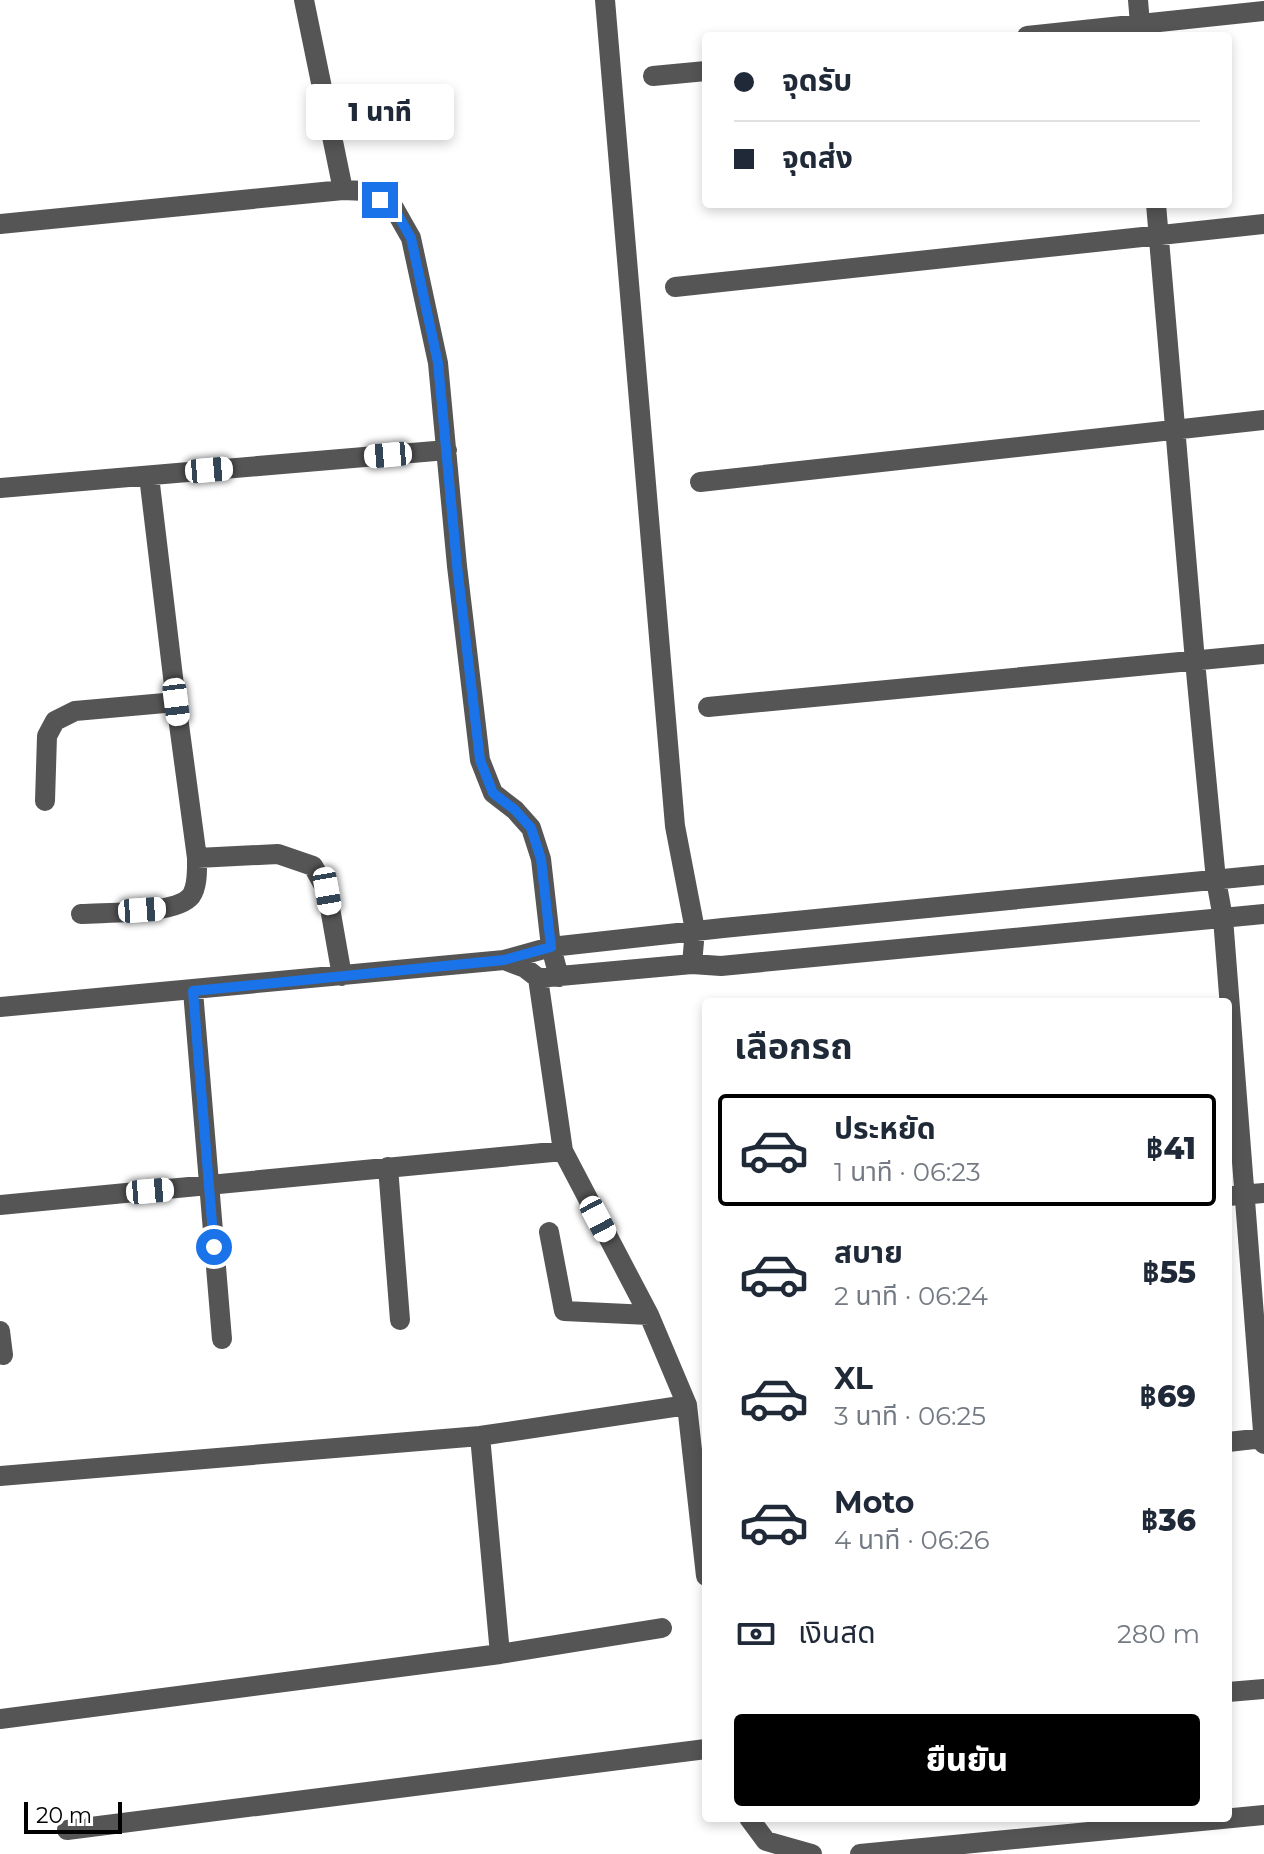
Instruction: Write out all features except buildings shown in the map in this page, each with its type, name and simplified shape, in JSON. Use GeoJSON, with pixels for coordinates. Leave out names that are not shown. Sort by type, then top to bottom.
{"type":"FeatureCollection","features":[{"type":"Feature","properties":{"kind":"street"},"geometry":{"type":"LineString","coordinates":[[304,0],[343,190]]}},
{"type":"Feature","properties":{"kind":"street"},"geometry":{"type":"LineString","coordinates":[[605,0],[675,826],[695,930],[692,964]]}},
{"type":"Feature","properties":{"kind":"street"},"geometry":{"type":"LineString","coordinates":[[1138,0],[1141,30]]}},
{"type":"Feature","properties":{"kind":"street"},"geometry":{"type":"LineString","coordinates":[[1103,32],[1141,30],[1264,11]]}},
{"type":"Feature","properties":{"kind":"street"},"geometry":{"type":"LineString","coordinates":[[653,76],[702,71]]}},
{"type":"Feature","properties":{"kind":"street"},"geometry":{"type":"LineString","coordinates":[[0,224],[343,190],[366,191],[394,208],[411,238],[438,363],[457,566],[480,760],[493,793],[515,810],[531,828],[541,859],[551,947],[559,977]]}},
{"type":"Feature","properties":{"kind":"street"},"geometry":{"type":"LineString","coordinates":[[1156,208],[1195,661],[1229,998]]}},
{"type":"Feature","properties":{"kind":"street"},"geometry":{"type":"LineString","coordinates":[[675,287],[1264,224]]}},
{"type":"Feature","properties":{"kind":"street"},"geometry":{"type":"LineString","coordinates":[[700,482],[1264,420]]}},
{"type":"Feature","properties":{"kind":"street"},"geometry":{"type":"LineString","coordinates":[[0,488],[447,450]]}},
{"type":"Feature","properties":{"kind":"street"},"geometry":{"type":"LineString","coordinates":[[81,914],[173,908],[191,896],[196,880],[197,858],[149,476]]}},
{"type":"Feature","properties":{"kind":"street"},"geometry":{"type":"LineString","coordinates":[[708,707],[1264,654]]}},
{"type":"Feature","properties":{"kind":"street"},"geometry":{"type":"LineString","coordinates":[[45,801],[47,736],[55,721],[75,711],[176,702]]}},
{"type":"Feature","properties":{"kind":"street"},"geometry":{"type":"LineString","coordinates":[[197,858],[278,854],[313,866],[327,891],[342,976]]}},
{"type":"Feature","properties":{"kind":"street"},"geometry":{"type":"LineString","coordinates":[[0,1007],[504,960],[551,947],[695,930],[1264,875]]}},
{"type":"Feature","properties":{"kind":"street"},"geometry":{"type":"LineString","coordinates":[[504,960],[525,968],[538,978],[559,977],[692,964],[721,966],[1264,914]]}},
{"type":"Feature","properties":{"kind":"street"},"geometry":{"type":"LineString","coordinates":[[538,978],[563,1151],[649,1315],[687,1405],[702,1540]]}},
{"type":"Feature","properties":{"kind":"street"},"geometry":{"type":"LineString","coordinates":[[193,991],[222,1339]]}},
{"type":"Feature","properties":{"kind":"street"},"geometry":{"type":"LineString","coordinates":[[1232,1031],[1264,1444]]}},
{"type":"Feature","properties":{"kind":"street"},"geometry":{"type":"LineString","coordinates":[[0,1205],[563,1151]]}},
{"type":"Feature","properties":{"kind":"street"},"geometry":{"type":"LineString","coordinates":[[388,1167],[400,1320]]}},
{"type":"Feature","properties":{"kind":"street"},"geometry":{"type":"LineString","coordinates":[[549,1232],[564,1311],[649,1315]]}},
{"type":"Feature","properties":{"kind":"street"},"geometry":{"type":"LineString","coordinates":[[0,1331],[3,1355]]}},
{"type":"Feature","properties":{"kind":"street"},"geometry":{"type":"LineString","coordinates":[[0,1476],[480,1436],[687,1405]]}},
{"type":"Feature","properties":{"kind":"street"},"geometry":{"type":"LineString","coordinates":[[480,1436],[500,1654]]}},
{"type":"Feature","properties":{"kind":"street"},"geometry":{"type":"LineString","coordinates":[[1232,1442],[1264,1438]]}},
{"type":"Feature","properties":{"kind":"street"},"geometry":{"type":"LineString","coordinates":[[0,1719],[500,1654],[662,1628]]}},
{"type":"Feature","properties":{"kind":"street"},"geometry":{"type":"LineString","coordinates":[[1232,1692],[1264,1689]]}},
{"type":"Feature","properties":{"kind":"street"},"geometry":{"type":"LineString","coordinates":[[67,1830],[702,1750]]}},
{"type":"Feature","properties":{"kind":"street"},"geometry":{"type":"LineString","coordinates":[[1232,1819],[1264,1815]]}},
{"type":"Feature","properties":{"kind":"street"},"geometry":{"type":"LineString","coordinates":[[751,1822],[765,1848],[812,1854]]}},
{"type":"Feature","properties":{"kind":"street"},"geometry":{"type":"LineString","coordinates":[[860,1854],[996,1848],[1207,1822]]}},
{"type":"Feature","properties":{"kind":"route"},"geometry":{"type":"LineString","coordinates":[[214,1247],[193,991],[504,960],[551,947],[541,859],[531,828],[515,810],[493,793],[480,760],[457,566],[438,363],[411,238],[394,208],[380,200]]}}]}
